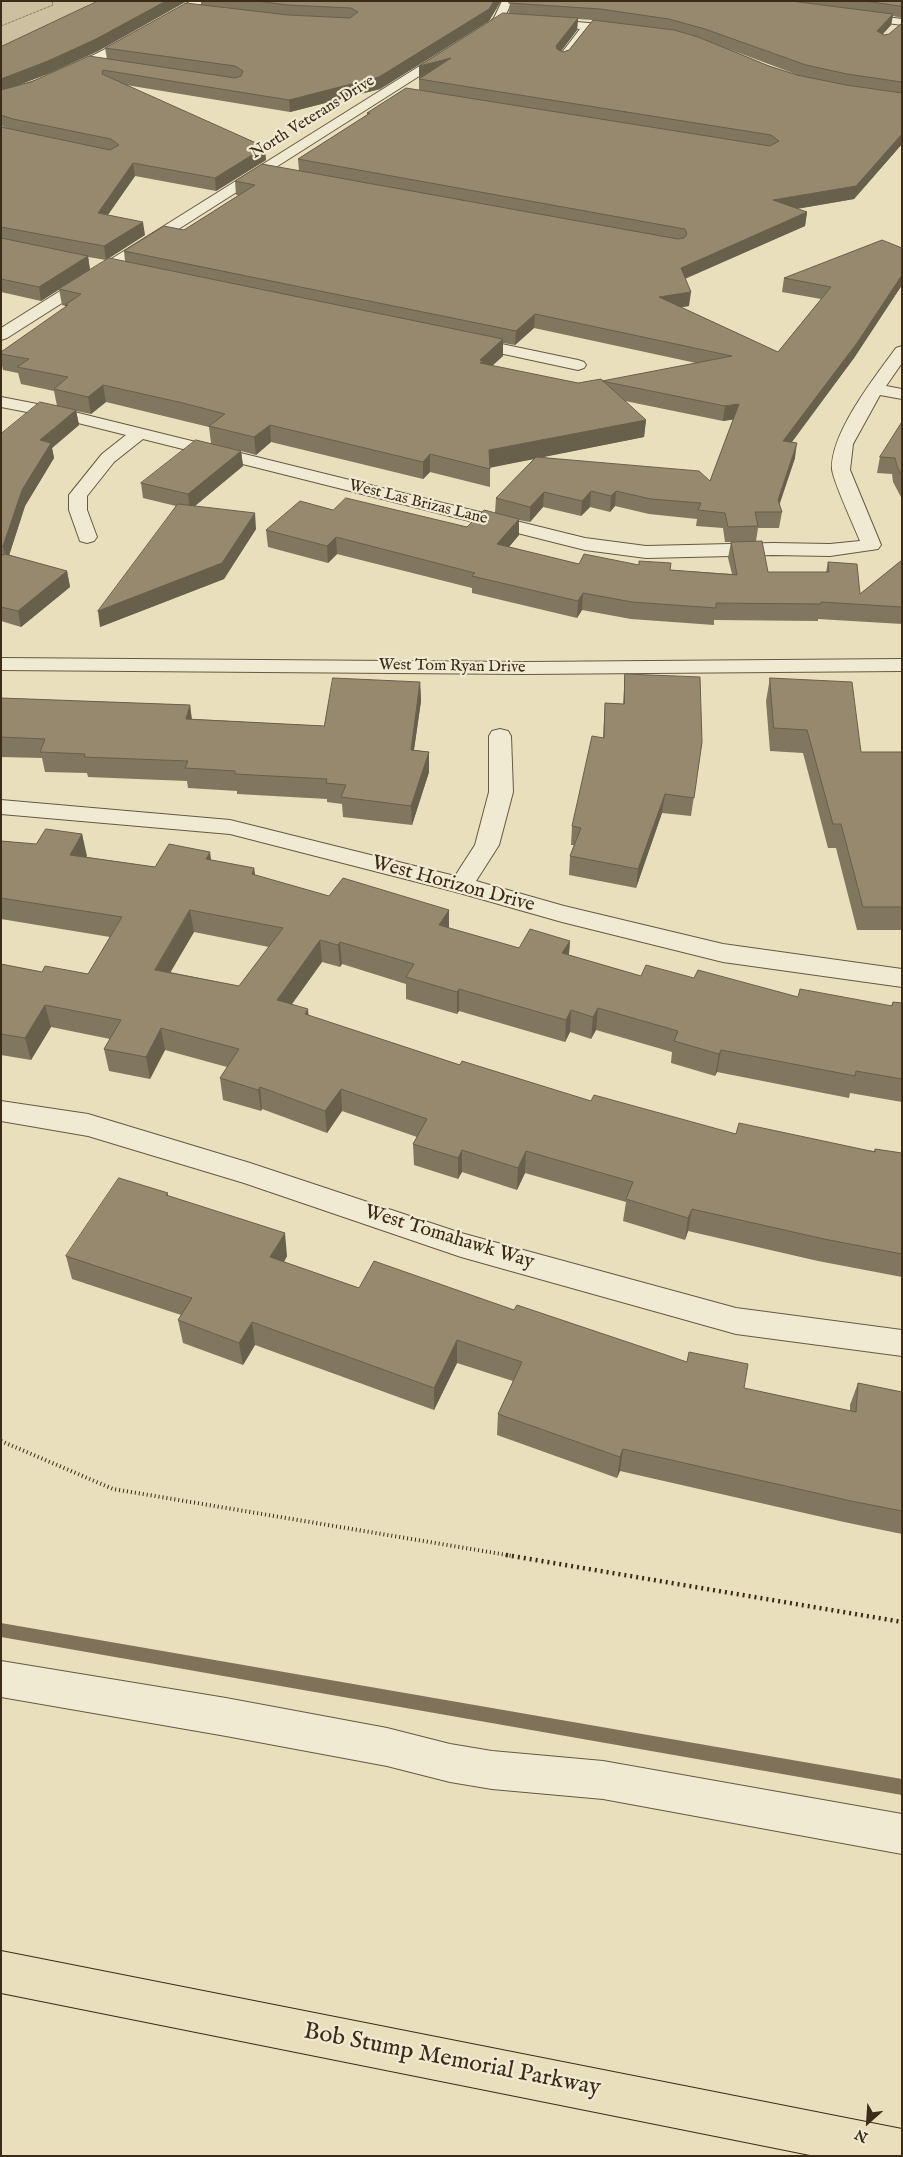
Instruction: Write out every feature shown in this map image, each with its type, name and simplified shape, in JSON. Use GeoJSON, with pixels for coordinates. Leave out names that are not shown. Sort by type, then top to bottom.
{"type":"FeatureCollection","features":[{"type":"Feature","properties":{"kind":"highway","name":"Bob Stump Memorial Parkway"},"geometry":{"type":"LineString","coordinates":[[1,1972],[902,2151]]}},
{"type":"Feature","properties":{"kind":"street","name":"North Veterans Drive"},"geometry":{"type":"LineString","coordinates":[[1,335],[110,268],[388,90],[504,19],[506,1]]}},
{"type":"Feature","properties":{"kind":"street"},"geometry":{"type":"LineString","coordinates":[[1,98],[40,85],[91,63],[186,9],[200,6]]}},
{"type":"Feature","properties":{"kind":"street"},"geometry":{"type":"LineString","coordinates":[[844,15],[900,26]]}},
{"type":"Feature","properties":{"kind":"street"},"geometry":{"type":"LineString","coordinates":[[529,21],[637,30]]}},
{"type":"Feature","properties":{"kind":"street"},"geometry":{"type":"LineString","coordinates":[[563,58],[588,26]]}},
{"type":"Feature","properties":{"kind":"street"},"geometry":{"type":"LineString","coordinates":[[91,63],[110,65]]}},
{"type":"Feature","properties":{"kind":"street"},"geometry":{"type":"LineString","coordinates":[[388,90],[406,94]]}},
{"type":"Feature","properties":{"kind":"street"},"geometry":{"type":"LineString","coordinates":[[262,171],[281,174]]}},
{"type":"Feature","properties":{"kind":"street"},"geometry":{"type":"LineString","coordinates":[[84,262],[130,272]]}},
{"type":"Feature","properties":{"kind":"street"},"geometry":{"type":"LineString","coordinates":[[452,339],[578,365]]}},
{"type":"Feature","properties":{"kind":"street"},"geometry":{"type":"LineString","coordinates":[[902,351],[875,389],[902,394]]}},
{"type":"Feature","properties":{"kind":"street","name":"West Las Brizas Lane"},"geometry":{"type":"LineString","coordinates":[[1,402],[58,413],[585,544],[646,552],[773,549],[830,550],[871,545],[841,470],[844,444],[875,389]]}},
{"type":"Feature","properties":{"kind":"street"},"geometry":{"type":"LineString","coordinates":[[87,537],[78,510],[78,495],[108,458],[138,434]]}},
{"type":"Feature","properties":{"kind":"street","name":"West Tom Ryan Drive"},"geometry":{"type":"LineString","coordinates":[[1,664],[515,668],[902,665]]}},
{"type":"Feature","properties":{"kind":"street"},"geometry":{"type":"LineString","coordinates":[[460,885],[487,845],[499,801],[501,792],[500,736]]}},
{"type":"Feature","properties":{"kind":"street","name":"West Horizon Drive"},"geometry":{"type":"LineString","coordinates":[[1,808],[230,827],[460,885],[562,914],[723,953],[902,978]]}},
{"type":"Feature","properties":{"kind":"street","name":"West Tomahawk Way"},"geometry":{"type":"LineString","coordinates":[[1,1111],[88,1125],[250,1174],[461,1245],[736,1320],[902,1343]]}},
{"type":"Feature","properties":{"kind":"street"},"geometry":{"type":"LineString","coordinates":[[1,1679],[226,1716],[387,1747],[450,1763],[492,1770],[603,1780],[902,1834]]}},
{"type":"Feature","properties":{"kind":"path"},"geometry":{"type":"LineString","coordinates":[[1,26],[53,5],[52,1]]}},
{"type":"Feature","properties":{"kind":"path"},"geometry":{"type":"LineString","coordinates":[[1,1441],[113,1489],[902,1622]]}},
{"type":"Feature","properties":{"kind":"shaded area"},"geometry":{"type":"Polygon","coordinates":[[[1,1],[95,1],[1,51],[1,1]]]}},
{"type":"Feature","properties":{"kind":"building"},"geometry":{"type":"Polygon","coordinates":[[[98,1],[166,1],[96,39],[48,61],[1,79],[1,47],[98,1]]]}},
{"type":"Feature","properties":{"kind":"building"},"geometry":{"type":"Polygon","coordinates":[[[257,1],[494,1],[489,9],[379,77],[289,100],[103,70],[102,74],[265,147],[215,178],[133,163],[98,213],[143,222],[104,246],[1,227],[1,127],[110,150],[119,145],[111,139],[1,115],[1,90],[31,82],[89,56],[235,78],[241,76],[243,71],[235,66],[105,48],[186,3],[288,15],[350,18],[358,12],[351,8],[288,5],[257,1]]]}},
{"type":"Feature","properties":{"kind":"building"},"geometry":{"type":"Polygon","coordinates":[[[510,1],[791,1],[893,14],[877,31],[884,35],[889,34],[902,23],[902,82],[847,74],[806,65],[705,29],[669,19],[600,9],[509,3],[510,1]]]}},
{"type":"Feature","properties":{"kind":"building"},"geometry":{"type":"Polygon","coordinates":[[[865,1],[902,1],[902,6],[865,1]]]}},
{"type":"Feature","properties":{"kind":"building"},"geometry":{"type":"Polygon","coordinates":[[[503,13],[578,18],[556,46],[557,49],[563,52],[569,50],[593,20],[674,30],[698,37],[769,66],[797,75],[846,85],[902,93],[902,134],[856,186],[773,200],[807,212],[681,268],[691,292],[659,297],[778,352],[831,287],[784,278],[882,240],[902,248],[902,275],[857,343],[783,441],[797,443],[778,500],[782,512],[755,512],[758,526],[728,527],[725,513],[698,510],[701,503],[651,499],[616,491],[611,496],[591,491],[582,501],[544,492],[530,507],[496,498],[536,457],[699,471],[710,481],[739,404],[725,406],[602,381],[732,356],[535,314],[516,331],[124,251],[164,226],[184,230],[255,185],[235,181],[262,164],[678,239],[684,238],[687,234],[685,229],[298,159],[406,88],[770,146],[779,141],[771,135],[419,79],[451,58],[419,66],[503,13]]]}},
{"type":"Feature","properties":{"kind":"building"},"geometry":{"type":"Polygon","coordinates":[[[1,238],[88,256],[39,287],[1,279],[1,238]]]}},
{"type":"Feature","properties":{"kind":"building"},"geometry":{"type":"Polygon","coordinates":[[[109,258],[503,339],[480,360],[483,361],[480,363],[578,383],[601,379],[646,420],[489,450],[490,469],[430,454],[423,462],[270,425],[254,437],[209,426],[225,414],[183,403],[103,385],[88,397],[54,389],[68,377],[17,367],[29,359],[1,354],[1,352],[81,294],[59,289],[109,258]]]}},
{"type":"Feature","properties":{"kind":"building"},"geometry":{"type":"Polygon","coordinates":[[[40,402],[76,410],[40,440],[51,443],[22,490],[3,546],[1,546],[1,434],[40,402]]]}},
{"type":"Feature","properties":{"kind":"building"},"geometry":{"type":"Polygon","coordinates":[[[902,422],[902,476],[895,458],[880,457],[902,422]]]}},
{"type":"Feature","properties":{"kind":"building"},"geometry":{"type":"Polygon","coordinates":[[[196,440],[241,451],[188,494],[141,483],[196,440]]]}},
{"type":"Feature","properties":{"kind":"building"},"geometry":{"type":"Polygon","coordinates":[[[346,498],[467,527],[484,510],[519,519],[497,544],[579,564],[584,554],[639,565],[639,561],[671,563],[670,570],[737,575],[731,542],[762,541],[768,572],[829,572],[828,562],[857,564],[860,594],[902,560],[902,607],[821,602],[821,604],[716,603],[716,608],[632,602],[583,593],[578,601],[472,576],[475,573],[336,537],[327,546],[266,530],[300,501],[333,510],[346,498]]]}},
{"type":"Feature","properties":{"kind":"building"},"geometry":{"type":"Polygon","coordinates":[[[178,504],[255,513],[222,563],[98,611],[178,504]]]}},
{"type":"Feature","properties":{"kind":"building"},"geometry":{"type":"Polygon","coordinates":[[[5,554],[67,571],[18,611],[1,607],[1,556],[5,554]]]}},
{"type":"Feature","properties":{"kind":"building"},"geometry":{"type":"Polygon","coordinates":[[[625,674],[700,677],[702,742],[694,798],[665,794],[638,869],[570,856],[581,828],[572,826],[592,736],[604,738],[605,703],[624,704],[625,674]]]}},
{"type":"Feature","properties":{"kind":"building"},"geometry":{"type":"Polygon","coordinates":[[[333,678],[420,682],[411,750],[429,752],[411,806],[341,797],[346,785],[326,783],[327,779],[235,774],[235,771],[185,768],[188,761],[84,757],[85,754],[40,752],[45,739],[1,737],[1,698],[190,705],[186,719],[324,726],[333,678]]]}},
{"type":"Feature","properties":{"kind":"building"},"geometry":{"type":"Polygon","coordinates":[[[770,678],[852,682],[861,752],[902,752],[902,907],[863,907],[841,824],[833,824],[807,730],[774,728],[770,678]]]}},
{"type":"Feature","properties":{"kind":"building"},"geometry":{"type":"Polygon","coordinates":[[[46,829],[82,834],[70,855],[155,867],[169,844],[210,852],[206,859],[254,868],[252,874],[329,896],[343,878],[449,910],[439,925],[519,948],[530,929],[570,941],[562,953],[641,976],[646,965],[694,978],[698,970],[798,997],[800,989],[892,1006],[893,1002],[902,1003],[902,1079],[856,1071],[855,1076],[721,1050],[719,1054],[674,1041],[678,1031],[598,1008],[593,1017],[571,1010],[566,1020],[459,989],[457,992],[406,977],[414,964],[340,942],[338,945],[320,940],[277,1000],[308,1009],[305,1014],[460,1065],[462,1061],[591,1101],[594,1095],[736,1134],[739,1123],[875,1152],[875,1149],[902,1153],[902,1254],[824,1239],[692,1209],[688,1218],[626,1199],[633,1182],[526,1151],[518,1168],[462,1150],[458,1158],[413,1144],[427,1119],[341,1089],[325,1111],[260,1087],[258,1090],[220,1078],[239,1049],[161,1028],[146,1057],[104,1049],[121,1020],[45,1005],[25,1038],[1,1034],[1,964],[42,972],[45,966],[88,974],[122,917],[1,898],[1,841],[36,844],[46,829]],[[190,910],[155,970],[239,986],[283,928],[190,910]]]}},
{"type":"Feature","properties":{"kind":"building"},"geometry":{"type":"Polygon","coordinates":[[[119,1178],[285,1233],[270,1257],[359,1288],[374,1261],[514,1310],[517,1305],[687,1362],[689,1352],[748,1364],[744,1388],[856,1412],[858,1383],[902,1392],[902,1511],[623,1449],[620,1457],[498,1414],[522,1362],[457,1340],[434,1388],[252,1322],[239,1343],[178,1320],[192,1298],[66,1256],[119,1178]]]}},
{"type":"Feature","properties":{"kind":"waterway"},"geometry":{"type":"LineString","coordinates":[[1,1630],[902,1787]]}}]}
